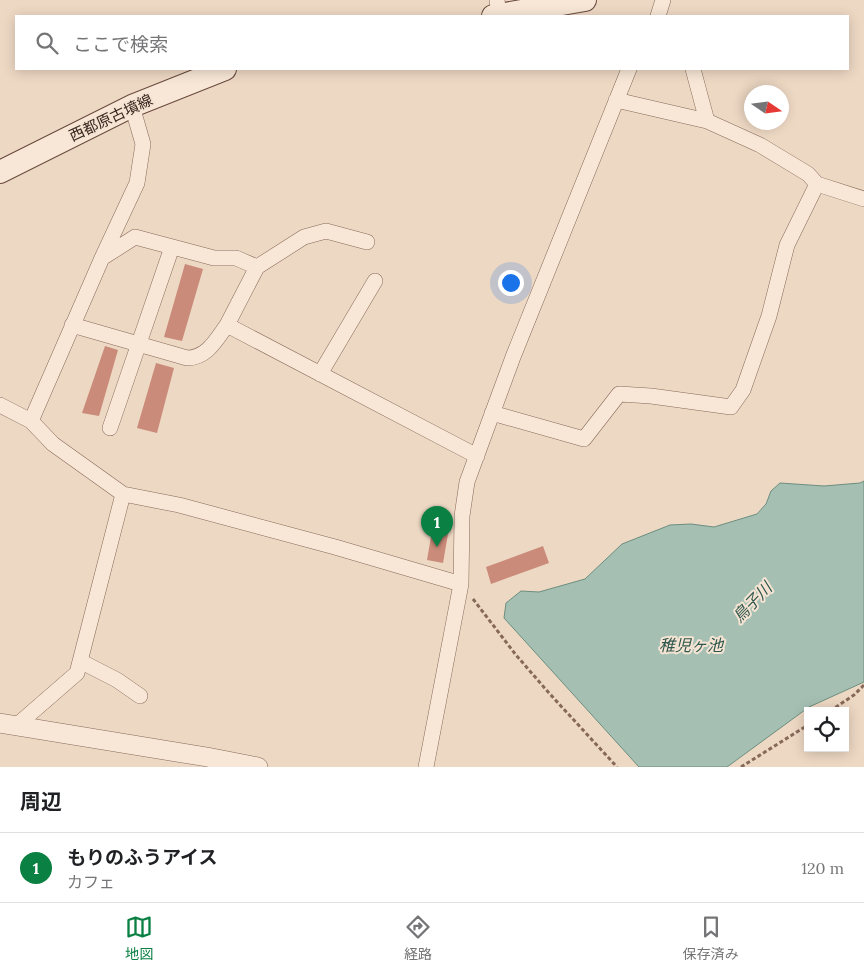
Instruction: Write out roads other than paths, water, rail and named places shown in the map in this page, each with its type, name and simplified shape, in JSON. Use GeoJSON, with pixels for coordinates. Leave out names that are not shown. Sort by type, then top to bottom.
{"type":"FeatureCollection","features":[{"type":"Feature","properties":{"kind":"main road"},"geometry":{"type":"LineString","coordinates":[[496,10],[586,0]]}},
{"type":"Feature","properties":{"kind":"main road","name":"西都原古墳線"},"geometry":{"type":"LineString","coordinates":[[0,172],[132,106],[222,70]]}},
{"type":"Feature","properties":{"kind":"street"},"geometry":{"type":"LineString","coordinates":[[426,767],[461,584],[462,516],[467,482],[492,413],[629,70]]}},
{"type":"Feature","properties":{"kind":"street"},"geometry":{"type":"LineString","coordinates":[[693,70],[707,121]]}},
{"type":"Feature","properties":{"kind":"street"},"geometry":{"type":"LineString","coordinates":[[616,100],[707,121],[760,145],[808,174],[817,184],[864,199]]}},
{"type":"Feature","properties":{"kind":"street"},"geometry":{"type":"LineString","coordinates":[[31,421],[72,325],[137,183],[143,144],[132,106]]}},
{"type":"Feature","properties":{"kind":"street"},"geometry":{"type":"LineString","coordinates":[[492,413],[584,440],[619,394],[651,396],[731,407],[743,390],[755,357],[769,316],[787,245],[817,184]]}},
{"type":"Feature","properties":{"kind":"street"},"geometry":{"type":"LineString","coordinates":[[72,325],[187,358],[198,358],[212,346],[227,325],[257,267],[304,237],[326,230],[366,242]]}},
{"type":"Feature","properties":{"kind":"street"},"geometry":{"type":"LineString","coordinates":[[102,258],[135,237],[214,258],[236,258],[257,267]]}},
{"type":"Feature","properties":{"kind":"street"},"geometry":{"type":"LineString","coordinates":[[110,428],[172,247]]}},
{"type":"Feature","properties":{"kind":"street"},"geometry":{"type":"LineString","coordinates":[[320,374],[375,280]]}},
{"type":"Feature","properties":{"kind":"street"},"geometry":{"type":"LineString","coordinates":[[227,325],[477,456]]}},
{"type":"Feature","properties":{"kind":"street"},"geometry":{"type":"LineString","coordinates":[[0,405],[31,421],[53,444],[123,494],[179,504],[461,584]]}},
{"type":"Feature","properties":{"kind":"street"},"geometry":{"type":"LineString","coordinates":[[8,724],[76,673],[123,494]]}},
{"type":"Feature","properties":{"kind":"street"},"geometry":{"type":"LineString","coordinates":[[80,661],[117,680],[140,696]]}},
{"type":"Feature","properties":{"kind":"street"},"geometry":{"type":"LineString","coordinates":[[8,724],[258,767]]}},
{"type":"Feature","properties":{"kind":"water","name":"稚児ヶ池"},"geometry":{"type":"Polygon","coordinates":[[[864,481],[864,682],[809,707],[804,707],[804,711],[727,767],[639,767],[504,618],[506,603],[521,591],[539,592],[585,579],[622,544],[670,525],[691,524],[714,527],[757,514],[766,504],[771,491],[780,483],[824,486],[864,481]]]}},
{"type":"Feature","properties":{"kind":"place","name":"もりのふうアイス"},"geometry":{"type":"Point","coordinates":[437,547]}},
{"type":"Feature","properties":{"kind":"water label","name":"鳥子川"},"geometry":{"type":"Point","coordinates":[752,602]}}]}
